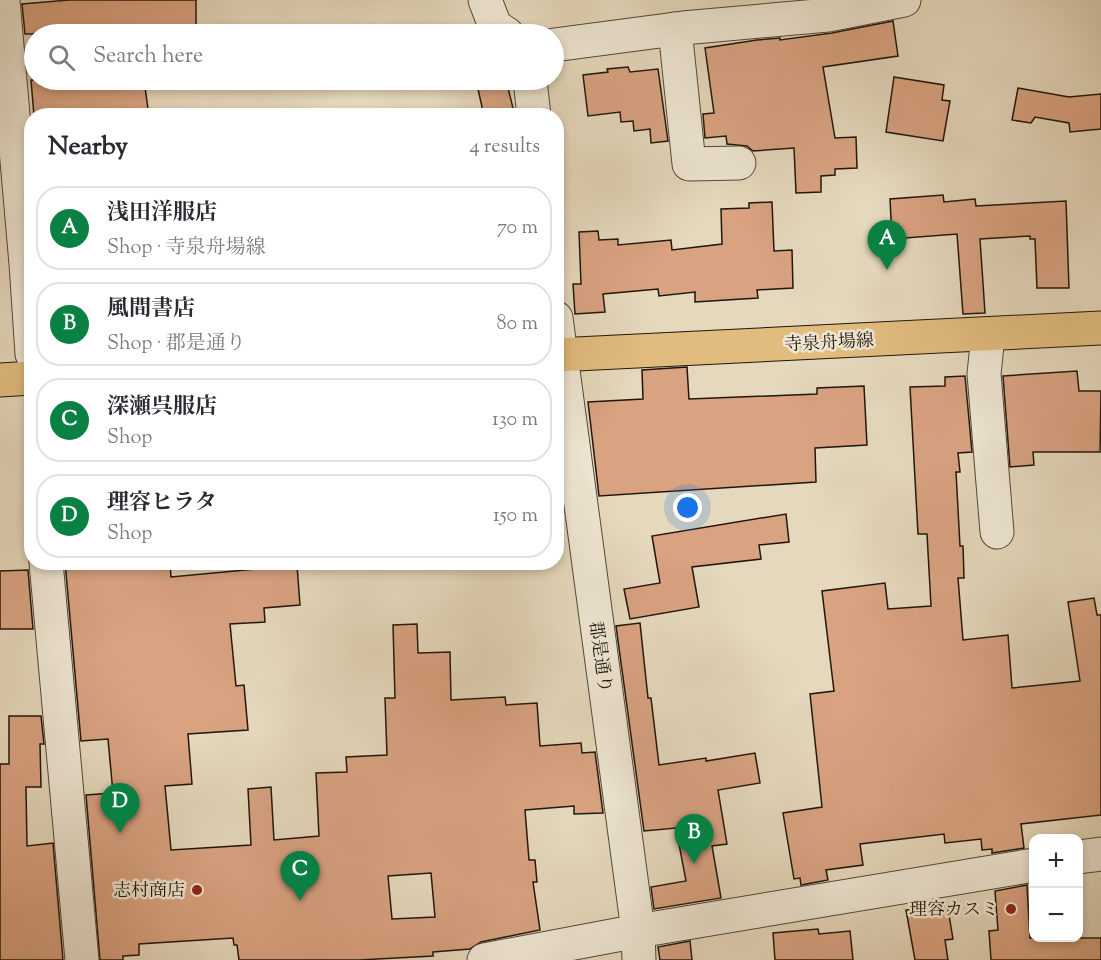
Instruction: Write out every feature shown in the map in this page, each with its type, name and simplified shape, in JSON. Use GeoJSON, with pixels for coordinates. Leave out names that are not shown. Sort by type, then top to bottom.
{"type":"FeatureCollection","features":[{"type":"Feature","properties":{"kind":"main road","name":"寺泉舟場線"},"geometry":{"type":"LineString","coordinates":[[564,355],[1101,328]]}},
{"type":"Feature","properties":{"kind":"main road"},"geometry":{"type":"LineString","coordinates":[[0,380],[24,378]]}},
{"type":"Feature","properties":{"kind":"street"},"geometry":{"type":"LineString","coordinates":[[3,0],[24,241]]}},
{"type":"Feature","properties":{"kind":"street"},"geometry":{"type":"LineString","coordinates":[[485,0],[494,24]]}},
{"type":"Feature","properties":{"kind":"street"},"geometry":{"type":"LineString","coordinates":[[564,44],[820,8],[904,0]]}},
{"type":"Feature","properties":{"kind":"street"},"geometry":{"type":"LineString","coordinates":[[675,29],[689,164],[739,163]]}},
{"type":"Feature","properties":{"kind":"street"},"geometry":{"type":"LineString","coordinates":[[531,90],[533,108]]}},
{"type":"Feature","properties":{"kind":"street"},"geometry":{"type":"LineString","coordinates":[[988,335],[984,374],[997,532]]}},
{"type":"Feature","properties":{"kind":"street","name":"郡是通り"},"geometry":{"type":"LineString","coordinates":[[564,392],[639,946]]}},
{"type":"Feature","properties":{"kind":"street"},"geometry":{"type":"LineString","coordinates":[[47,570],[82,960]]}},
{"type":"Feature","properties":{"kind":"street"},"geometry":{"type":"LineString","coordinates":[[1083,856],[1101,854]]}},
{"type":"Feature","properties":{"kind":"street"},"geometry":{"type":"LineString","coordinates":[[484,960],[639,946],[1029,866]]}},
{"type":"Feature","properties":{"kind":"building"},"geometry":{"type":"Polygon","coordinates":[[[69,0],[196,0],[196,24],[24,24],[22,4],[69,0]]]}},
{"type":"Feature","properties":{"kind":"building"},"geometry":{"type":"Polygon","coordinates":[[[893,21],[898,56],[823,67],[835,138],[856,137],[857,168],[835,169],[835,175],[821,176],[821,192],[796,193],[794,148],[753,151],[747,146],[727,144],[726,136],[705,138],[703,114],[714,113],[705,48],[757,40],[780,38],[780,40],[832,33],[893,21]]]}},
{"type":"Feature","properties":{"kind":"building"},"geometry":{"type":"Polygon","coordinates":[[[628,67],[630,72],[658,69],[668,141],[651,143],[650,129],[634,131],[633,121],[621,122],[620,112],[588,116],[583,75],[628,67]]]}},
{"type":"Feature","properties":{"kind":"building"},"geometry":{"type":"Polygon","coordinates":[[[894,77],[944,85],[942,100],[950,101],[943,141],[886,132],[894,77]]]}},
{"type":"Feature","properties":{"kind":"building"},"geometry":{"type":"Polygon","coordinates":[[[1018,88],[1069,97],[1101,94],[1101,129],[1070,132],[1069,123],[1035,117],[1031,123],[1012,120],[1018,88]]]}},
{"type":"Feature","properties":{"kind":"building"},"geometry":{"type":"Polygon","coordinates":[[[32,90],[145,90],[148,108],[33,108],[32,90]]]}},
{"type":"Feature","properties":{"kind":"building"},"geometry":{"type":"Polygon","coordinates":[[[478,90],[508,90],[513,108],[482,108],[478,90]]]}},
{"type":"Feature","properties":{"kind":"building"},"geometry":{"type":"Polygon","coordinates":[[[943,195],[944,202],[975,199],[976,206],[1066,201],[1069,288],[1037,288],[1035,239],[1030,239],[1030,236],[980,239],[985,313],[963,314],[957,234],[892,239],[890,199],[943,195]]]}},
{"type":"Feature","properties":{"kind":"building"},"geometry":{"type":"Polygon","coordinates":[[[772,202],[774,251],[792,250],[793,288],[757,290],[758,298],[695,302],[695,292],[659,296],[658,289],[603,294],[605,312],[575,314],[573,284],[581,284],[579,232],[598,231],[599,240],[618,239],[618,245],[671,240],[672,250],[722,244],[721,209],[749,208],[749,203],[772,202]]]}},
{"type":"Feature","properties":{"kind":"building"},"geometry":{"type":"Polygon","coordinates":[[[687,367],[689,399],[817,394],[817,388],[864,386],[867,445],[815,448],[816,482],[599,496],[588,402],[643,399],[642,370],[687,367]]]}},
{"type":"Feature","properties":{"kind":"building"},"geometry":{"type":"Polygon","coordinates":[[[1077,371],[1079,391],[1101,391],[1100,452],[1033,452],[1034,465],[1010,467],[1003,376],[1077,371]]]}},
{"type":"Feature","properties":{"kind":"building"},"geometry":{"type":"Polygon","coordinates":[[[965,376],[972,452],[958,453],[960,472],[956,472],[960,546],[963,546],[964,578],[958,578],[963,640],[1008,635],[1012,688],[1080,681],[1068,602],[1094,598],[1097,615],[1101,615],[1101,815],[1021,824],[1024,848],[992,853],[992,849],[982,850],[981,839],[945,843],[944,834],[860,844],[863,865],[826,870],[828,880],[801,885],[800,878],[794,879],[783,813],[822,807],[810,694],[834,691],[822,591],[885,583],[888,609],[931,606],[927,534],[918,534],[910,387],[945,386],[945,377],[965,376]]]}},
{"type":"Feature","properties":{"kind":"building"},"geometry":{"type":"Polygon","coordinates":[[[786,514],[789,542],[759,545],[761,559],[692,567],[699,607],[630,619],[624,589],[660,583],[652,536],[786,514]]]}},
{"type":"Feature","properties":{"kind":"building"},"geometry":{"type":"Polygon","coordinates":[[[28,570],[33,629],[0,629],[0,571],[28,570]]]}},
{"type":"Feature","properties":{"kind":"building"},"geometry":{"type":"Polygon","coordinates":[[[66,570],[171,570],[171,577],[244,570],[297,570],[300,605],[264,608],[265,622],[230,624],[236,686],[244,685],[248,730],[188,734],[192,784],[165,786],[171,850],[251,845],[248,789],[271,787],[274,840],[319,836],[316,773],[347,772],[346,757],[387,755],[385,698],[395,698],[393,625],[417,624],[418,653],[450,652],[451,700],[505,697],[506,705],[537,703],[540,746],[581,743],[582,753],[595,752],[603,813],[574,814],[574,806],[525,810],[529,860],[535,860],[537,882],[533,882],[540,930],[481,942],[470,949],[433,952],[433,956],[359,960],[239,960],[237,945],[234,945],[233,938],[139,944],[139,955],[123,956],[123,960],[100,960],[86,795],[113,793],[108,739],[81,741],[66,570]],[[431,873],[388,876],[392,919],[435,917],[431,873]]]}},
{"type":"Feature","properties":{"kind":"building"},"geometry":{"type":"Polygon","coordinates":[[[640,623],[648,698],[651,698],[659,765],[706,758],[706,761],[755,753],[760,783],[718,790],[727,844],[712,846],[721,898],[654,909],[651,887],[686,881],[676,828],[644,831],[616,626],[640,623]]]}},
{"type":"Feature","properties":{"kind":"building"},"geometry":{"type":"Polygon","coordinates":[[[9,716],[41,716],[44,744],[40,744],[41,787],[26,787],[27,846],[53,843],[63,960],[0,960],[0,764],[9,764],[9,716]]]}},
{"type":"Feature","properties":{"kind":"building"},"geometry":{"type":"Polygon","coordinates":[[[1027,885],[1029,942],[1083,942],[1083,938],[1101,938],[1101,960],[991,960],[989,931],[998,930],[995,891],[1027,885]]]}},
{"type":"Feature","properties":{"kind":"building"},"geometry":{"type":"Polygon","coordinates":[[[947,903],[953,939],[945,940],[948,960],[915,960],[906,910],[947,903]]]}},
{"type":"Feature","properties":{"kind":"building"},"geometry":{"type":"Polygon","coordinates":[[[818,929],[819,934],[850,931],[853,960],[775,960],[773,933],[818,929]]]}},
{"type":"Feature","properties":{"kind":"building"},"geometry":{"type":"Polygon","coordinates":[[[690,941],[692,960],[660,960],[658,947],[690,941]]]}},
{"type":"Feature","properties":{"kind":"place","name":"浅田洋服店"},"geometry":{"type":"Point","coordinates":[887,270]}},
{"type":"Feature","properties":{"kind":"place","name":"理容ヒラタ"},"geometry":{"type":"Point","coordinates":[120,833]}},
{"type":"Feature","properties":{"kind":"place","name":"風間書店"},"geometry":{"type":"Point","coordinates":[694,864]}},
{"type":"Feature","properties":{"kind":"place","name":"志村商店"},"geometry":{"type":"Point","coordinates":[197,890]}},
{"type":"Feature","properties":{"kind":"place","name":"深瀬呉服店"},"geometry":{"type":"Point","coordinates":[300,901]}},
{"type":"Feature","properties":{"kind":"place","name":"理容カスミ"},"geometry":{"type":"Point","coordinates":[1011,909]}}]}
